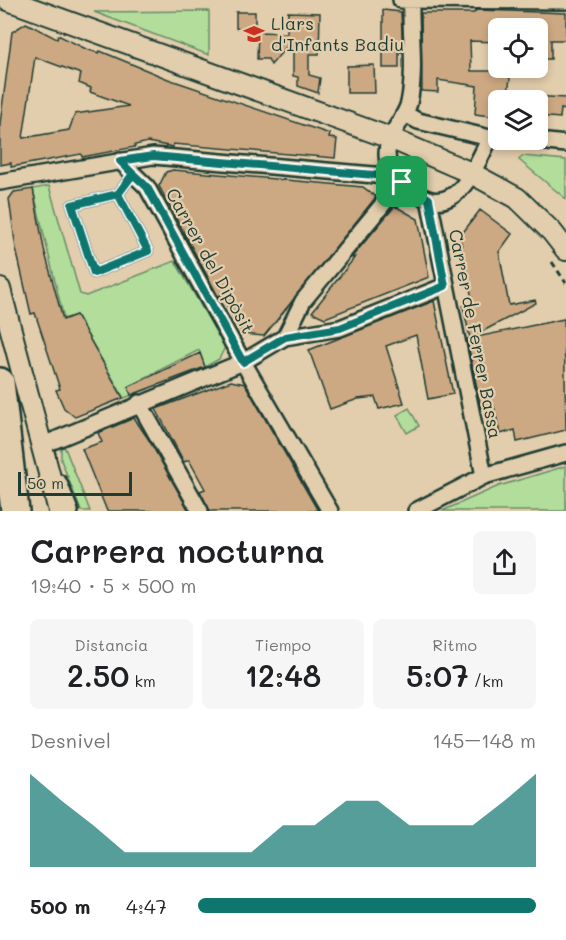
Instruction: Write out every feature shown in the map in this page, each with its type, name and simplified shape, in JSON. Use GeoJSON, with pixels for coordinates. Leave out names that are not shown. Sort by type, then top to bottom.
{"type":"FeatureCollection","features":[{"type":"Feature","properties":{"kind":"highway"},"geometry":{"type":"LineString","coordinates":[[0,381],[15,511]]}},
{"type":"Feature","properties":{"kind":"highway"},"geometry":{"type":"LineString","coordinates":[[0,478],[8,511]]}},
{"type":"Feature","properties":{"kind":"street"},"geometry":{"type":"LineString","coordinates":[[0,13],[3,0]]}},
{"type":"Feature","properties":{"kind":"street"},"geometry":{"type":"LineString","coordinates":[[8,0],[390,138],[471,173],[517,198],[552,232],[566,250]]}},
{"type":"Feature","properties":{"kind":"street"},"geometry":{"type":"LineString","coordinates":[[402,182],[387,163],[390,138],[405,114],[411,90],[407,0],[566,1]]}},
{"type":"Feature","properties":{"kind":"street"},"geometry":{"type":"LineString","coordinates":[[405,114],[418,121],[488,137]]}},
{"type":"Feature","properties":{"kind":"street"},"geometry":{"type":"LineString","coordinates":[[548,142],[566,144]]}},
{"type":"Feature","properties":{"kind":"street"},"geometry":{"type":"LineString","coordinates":[[0,182],[153,156],[386,176],[402,182],[429,199],[447,198],[460,191],[488,147]]}},
{"type":"Feature","properties":{"kind":"street","name":"Carrer del Dipòsit"},"geometry":{"type":"LineString","coordinates":[[120,161],[147,187],[243,362],[330,511]]}},
{"type":"Feature","properties":{"kind":"street"},"geometry":{"type":"LineString","coordinates":[[285,337],[303,302],[402,182]]}},
{"type":"Feature","properties":{"kind":"street","name":"Carrer de Ferrer Bassa"},"geometry":{"type":"LineString","coordinates":[[429,199],[484,476]]}},
{"type":"Feature","properties":{"kind":"street"},"geometry":{"type":"LineString","coordinates":[[43,445],[243,362],[285,337],[340,328],[445,286]]}},
{"type":"Feature","properties":{"kind":"street"},"geometry":{"type":"LineString","coordinates":[[0,289],[27,397],[43,445],[70,511]]}},
{"type":"Feature","properties":{"kind":"street"},"geometry":{"type":"LineString","coordinates":[[139,404],[200,511]]}},
{"type":"Feature","properties":{"kind":"street"},"geometry":{"type":"LineString","coordinates":[[43,445],[59,511]]}},
{"type":"Feature","properties":{"kind":"street"},"geometry":{"type":"LineString","coordinates":[[416,511],[484,476],[566,453]]}},
{"type":"Feature","properties":{"kind":"lane"},"geometry":{"type":"LineString","coordinates":[[118,194],[148,251],[94,273],[72,205],[118,194],[133,174]]}},
{"type":"Feature","properties":{"kind":"path"},"geometry":{"type":"LineString","coordinates":[[546,254],[566,283]]}},
{"type":"Feature","properties":{"kind":"green space"},"geometry":{"type":"Polygon","coordinates":[[[209,11],[209,55],[94,12],[209,11]]]}},
{"type":"Feature","properties":{"kind":"green space"},"geometry":{"type":"Polygon","coordinates":[[[522,156],[566,160],[566,199],[519,160],[522,156]]]}},
{"type":"Feature","properties":{"kind":"green space"},"geometry":{"type":"Polygon","coordinates":[[[49,186],[80,294],[86,296],[175,261],[225,347],[219,359],[205,367],[199,350],[144,378],[148,389],[124,398],[76,315],[64,319],[33,189],[49,186]]]}},
{"type":"Feature","properties":{"kind":"green space"},"geometry":{"type":"Polygon","coordinates":[[[409,408],[419,426],[407,433],[397,415],[409,408]]]}},
{"type":"Feature","properties":{"kind":"green space"},"geometry":{"type":"Polygon","coordinates":[[[61,447],[65,448],[90,511],[81,511],[61,460],[61,447]]]}},
{"type":"Feature","properties":{"kind":"green space"},"geometry":{"type":"Polygon","coordinates":[[[566,466],[566,511],[442,511],[499,486],[566,466]]]}},
{"type":"Feature","properties":{"kind":"building"},"geometry":{"type":"Polygon","coordinates":[[[383,10],[401,12],[403,52],[399,52],[399,68],[383,68],[383,10]]]}},
{"type":"Feature","properties":{"kind":"building"},"geometry":{"type":"Polygon","coordinates":[[[476,10],[566,13],[566,40],[551,40],[551,59],[548,59],[548,18],[488,18],[488,42],[470,41],[471,71],[488,71],[488,78],[510,78],[508,90],[488,90],[488,116],[475,114],[477,86],[438,80],[438,92],[422,91],[421,13],[474,13],[476,10]]]}},
{"type":"Feature","properties":{"kind":"building"},"geometry":{"type":"Polygon","coordinates":[[[236,12],[255,12],[255,29],[236,28],[236,12]]]}},
{"type":"Feature","properties":{"kind":"building"},"geometry":{"type":"Polygon","coordinates":[[[288,12],[320,13],[319,54],[309,54],[309,75],[320,78],[318,93],[298,86],[298,77],[293,76],[293,39],[271,65],[268,59],[257,59],[258,32],[287,33],[288,12]]]}},
{"type":"Feature","properties":{"kind":"building"},"geometry":{"type":"Polygon","coordinates":[[[26,23],[57,39],[58,35],[86,49],[99,53],[100,51],[168,79],[330,134],[329,138],[337,139],[335,158],[173,144],[173,147],[148,142],[135,145],[135,147],[82,157],[81,154],[11,167],[11,163],[0,165],[0,124],[12,32],[26,23]],[[35,57],[23,138],[69,130],[75,114],[129,106],[90,92],[91,88],[79,83],[81,74],[35,57]]]}},
{"type":"Feature","properties":{"kind":"building"},"geometry":{"type":"Polygon","coordinates":[[[374,65],[375,93],[347,93],[347,66],[374,65]]]}},
{"type":"Feature","properties":{"kind":"building"},"geometry":{"type":"Polygon","coordinates":[[[548,97],[566,98],[566,110],[561,109],[560,118],[548,117],[548,97]]]}},
{"type":"Feature","properties":{"kind":"building"},"geometry":{"type":"Polygon","coordinates":[[[173,170],[363,187],[376,197],[264,336],[243,334],[221,295],[218,296],[159,186],[166,172],[173,170]]]}},
{"type":"Feature","properties":{"kind":"building"},"geometry":{"type":"Polygon","coordinates":[[[33,189],[44,249],[63,320],[76,315],[123,398],[75,417],[64,408],[56,390],[60,389],[35,313],[31,314],[16,249],[9,199],[14,192],[33,189]]]}},
{"type":"Feature","properties":{"kind":"building"},"geometry":{"type":"Polygon","coordinates":[[[395,206],[418,219],[429,277],[325,318],[312,312],[355,257],[351,258],[395,206]]]}},
{"type":"Feature","properties":{"kind":"building"},"geometry":{"type":"Polygon","coordinates":[[[480,210],[512,234],[499,252],[509,305],[535,300],[536,303],[470,338],[463,306],[473,304],[461,242],[458,239],[480,210]]]}},
{"type":"Feature","properties":{"kind":"building"},"geometry":{"type":"Polygon","coordinates":[[[434,301],[453,394],[428,399],[416,335],[386,346],[404,403],[379,409],[375,397],[358,399],[330,409],[309,350],[434,301]]]}},
{"type":"Feature","properties":{"kind":"building"},"geometry":{"type":"Polygon","coordinates":[[[564,319],[566,430],[517,442],[515,430],[500,434],[494,406],[481,408],[467,339],[564,319]]]}},
{"type":"Feature","properties":{"kind":"building"},"geometry":{"type":"Polygon","coordinates":[[[200,353],[205,367],[131,395],[128,387],[200,353]]]}},
{"type":"Feature","properties":{"kind":"building"},"geometry":{"type":"Polygon","coordinates":[[[231,381],[245,384],[318,511],[210,511],[200,491],[205,489],[189,460],[184,462],[156,409],[231,381]]]}},
{"type":"Feature","properties":{"kind":"building"},"geometry":{"type":"Polygon","coordinates":[[[134,418],[189,511],[107,511],[82,449],[102,442],[98,433],[134,418]]]}},
{"type":"Feature","properties":{"kind":"place","name":"Llars d'Infants Badiu"},"geometry":{"type":"Point","coordinates":[254,34]}},
{"type":"Feature","properties":{"kind":"route"},"geometry":{"type":"LineString","coordinates":[[402,182],[386,176],[153,156],[120,161],[133,174],[118,194],[72,205],[94,273],[148,251],[118,194],[133,174],[147,187],[243,362],[285,337],[340,328],[445,286],[429,199],[402,182]]}}]}
